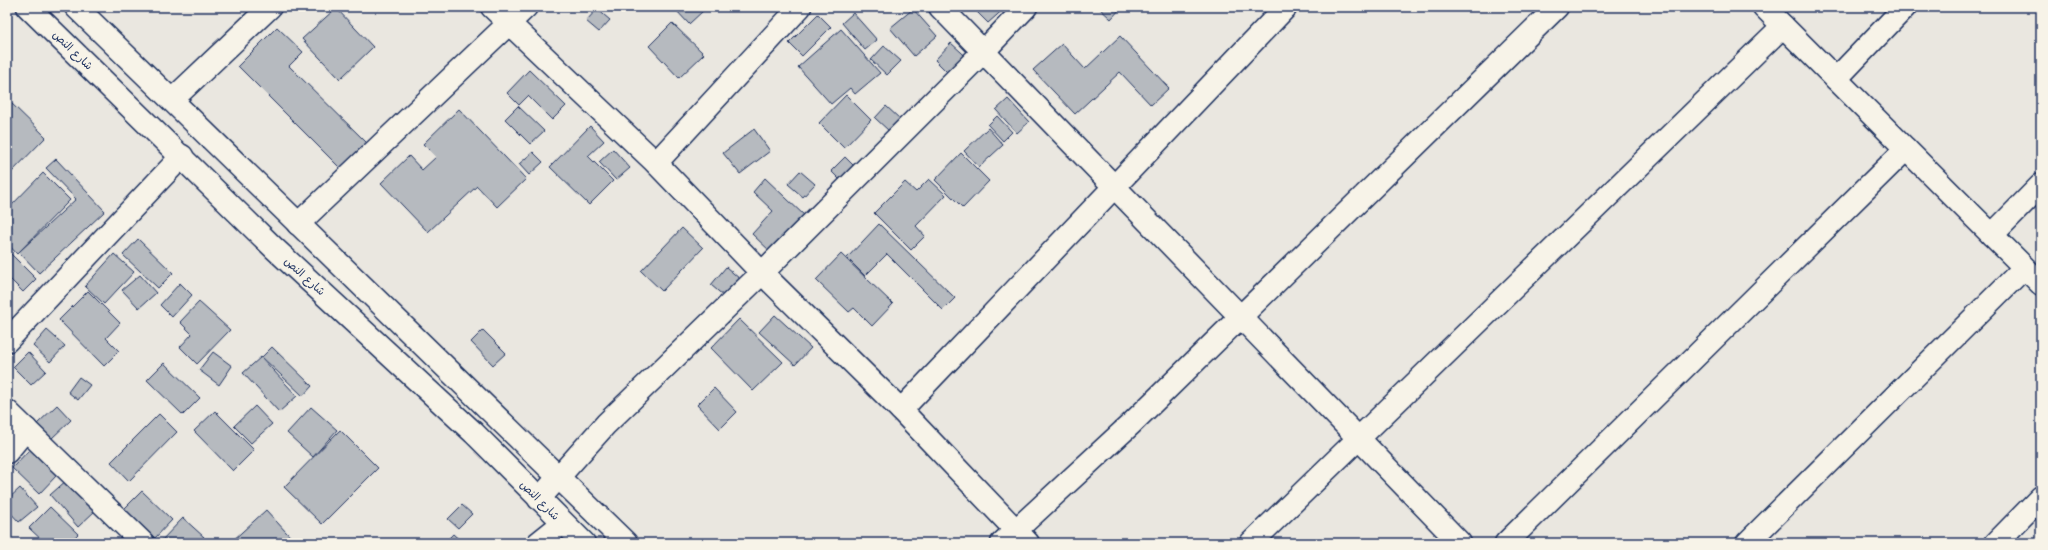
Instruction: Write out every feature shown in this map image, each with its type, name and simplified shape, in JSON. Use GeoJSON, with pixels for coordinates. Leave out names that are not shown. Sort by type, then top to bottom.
{"type":"FeatureCollection","features":[{"type":"Feature","properties":{"kind":"street","name":"شارع النص"},"geometry":{"type":"LineString","coordinates":[[28,7],[182,156],[274,248],[474,433],[584,543]]}},
{"type":"Feature","properties":{"kind":"street"},"geometry":{"type":"LineString","coordinates":[[76,7],[559,476],[626,543]]}},
{"type":"Feature","properties":{"kind":"street"},"geometry":{"type":"LineString","coordinates":[[172,100],[270,7]]}},
{"type":"Feature","properties":{"kind":"street"},"geometry":{"type":"LineString","coordinates":[[492,7],[656,163],[762,273],[901,410],[1015,539],[1558,7]]}},
{"type":"Feature","properties":{"kind":"street"},"geometry":{"type":"LineString","coordinates":[[298,224],[526,7]]}},
{"type":"Feature","properties":{"kind":"street"},"geometry":{"type":"LineString","coordinates":[[656,163],[800,7]]}},
{"type":"Feature","properties":{"kind":"street"},"geometry":{"type":"LineString","coordinates":[[940,7],[1460,543]]}},
{"type":"Feature","properties":{"kind":"street"},"geometry":{"type":"LineString","coordinates":[[539,499],[606,424],[762,273],[1026,7]]}},
{"type":"Feature","properties":{"kind":"street"},"geometry":{"type":"LineString","coordinates":[[901,410],[1286,7]]}},
{"type":"Feature","properties":{"kind":"street"},"geometry":{"type":"LineString","coordinates":[[1764,7],[2041,284]]}},
{"type":"Feature","properties":{"kind":"street"},"geometry":{"type":"LineString","coordinates":[[1836,79],[1906,7]]}},
{"type":"Feature","properties":{"kind":"street"},"geometry":{"type":"LineString","coordinates":[[1251,543],[1783,26]]}},
{"type":"Feature","properties":{"kind":"street"},"geometry":{"type":"LineString","coordinates":[[1506,543],[1906,149]]}},
{"type":"Feature","properties":{"kind":"street"},"geometry":{"type":"LineString","coordinates":[[7,341],[182,156]]}},
{"type":"Feature","properties":{"kind":"street"},"geometry":{"type":"LineString","coordinates":[[1992,235],[2041,185]]}},
{"type":"Feature","properties":{"kind":"street"},"geometry":{"type":"LineString","coordinates":[[1747,543],[2024,268]]}},
{"type":"Feature","properties":{"kind":"street"},"geometry":{"type":"LineString","coordinates":[[7,411],[143,543]]}},
{"type":"Feature","properties":{"kind":"street"},"geometry":{"type":"LineString","coordinates":[[7,452],[26,429]]}},
{"type":"Feature","properties":{"kind":"street"},"geometry":{"type":"LineString","coordinates":[[1996,543],[2041,497]]}},
{"type":"Feature","properties":{"kind":"street"},"geometry":{"type":"LineString","coordinates":[[538,543],[563,523]]}},
{"type":"Feature","properties":{"kind":"building"},"geometry":{"type":"Polygon","coordinates":[[[678,7],[702,7],[704,10],[689,24],[675,9],[678,7]]]}},
{"type":"Feature","properties":{"kind":"building"},"geometry":{"type":"Polygon","coordinates":[[[976,7],[1006,7],[988,23],[974,9],[976,7]]]}},
{"type":"Feature","properties":{"kind":"building"},"geometry":{"type":"Polygon","coordinates":[[[1098,7],[1122,7],[1111,19],[1098,7]]]}},
{"type":"Feature","properties":{"kind":"building"},"geometry":{"type":"Polygon","coordinates":[[[336,8],[373,47],[340,79],[302,39],[336,8]]]}},
{"type":"Feature","properties":{"kind":"building"},"geometry":{"type":"Polygon","coordinates":[[[597,9],[610,20],[599,32],[586,21],[597,9]]]}},
{"type":"Feature","properties":{"kind":"building"},"geometry":{"type":"Polygon","coordinates":[[[913,9],[937,36],[914,56],[890,28],[913,9]]]}},
{"type":"Feature","properties":{"kind":"building"},"geometry":{"type":"Polygon","coordinates":[[[853,13],[877,40],[865,50],[842,23],[853,13]]]}},
{"type":"Feature","properties":{"kind":"building"},"geometry":{"type":"Polygon","coordinates":[[[818,14],[831,27],[802,56],[789,43],[818,14]]]}},
{"type":"Feature","properties":{"kind":"building"},"geometry":{"type":"Polygon","coordinates":[[[672,23],[704,54],[679,78],[649,46],[672,23]]]}},
{"type":"Feature","properties":{"kind":"building"},"geometry":{"type":"Polygon","coordinates":[[[277,27],[303,52],[289,66],[367,143],[341,169],[238,66],[277,27]]]}},
{"type":"Feature","properties":{"kind":"building"},"geometry":{"type":"Polygon","coordinates":[[[841,29],[880,73],[855,94],[850,88],[831,104],[798,67],[841,29]]]}},
{"type":"Feature","properties":{"kind":"building"},"geometry":{"type":"Polygon","coordinates":[[[1120,36],[1169,88],[1151,105],[1120,72],[1075,114],[1033,70],[1062,44],[1085,69],[1120,36]]]}},
{"type":"Feature","properties":{"kind":"building"},"geometry":{"type":"Polygon","coordinates":[[[951,43],[971,61],[954,79],[935,60],[951,43]]]}},
{"type":"Feature","properties":{"kind":"building"},"geometry":{"type":"Polygon","coordinates":[[[884,46],[901,61],[887,75],[871,60],[884,46]]]}},
{"type":"Feature","properties":{"kind":"building"},"geometry":{"type":"Polygon","coordinates":[[[529,70],[566,106],[552,120],[528,96],[519,105],[507,93],[529,70]]]}},
{"type":"Feature","properties":{"kind":"building"},"geometry":{"type":"Polygon","coordinates":[[[846,95],[871,120],[844,148],[819,123],[846,95]]]}},
{"type":"Feature","properties":{"kind":"building"},"geometry":{"type":"Polygon","coordinates":[[[7,99],[46,137],[7,177],[7,99]]]}},
{"type":"Feature","properties":{"kind":"building"},"geometry":{"type":"Polygon","coordinates":[[[1008,99],[1029,122],[1017,133],[996,110],[1008,99]]]}},
{"type":"Feature","properties":{"kind":"building"},"geometry":{"type":"Polygon","coordinates":[[[518,106],[544,131],[530,144],[505,119],[518,106]]]}},
{"type":"Feature","properties":{"kind":"building"},"geometry":{"type":"Polygon","coordinates":[[[886,106],[900,119],[889,131],[875,118],[886,106]]]}},
{"type":"Feature","properties":{"kind":"building"},"geometry":{"type":"Polygon","coordinates":[[[459,109],[526,179],[497,207],[477,186],[428,232],[381,183],[409,156],[422,170],[436,157],[423,144],[459,109]]]}},
{"type":"Feature","properties":{"kind":"building"},"geometry":{"type":"Polygon","coordinates":[[[997,116],[1012,132],[1003,141],[988,125],[997,116]]]}},
{"type":"Feature","properties":{"kind":"building"},"geometry":{"type":"Polygon","coordinates":[[[590,126],[604,141],[588,156],[613,181],[589,205],[550,167],[590,126]]]}},
{"type":"Feature","properties":{"kind":"building"},"geometry":{"type":"Polygon","coordinates":[[[988,128],[1003,145],[979,167],[964,151],[988,128]]]}},
{"type":"Feature","properties":{"kind":"building"},"geometry":{"type":"Polygon","coordinates":[[[754,129],[770,151],[740,174],[723,153],[754,129]]]}},
{"type":"Feature","properties":{"kind":"building"},"geometry":{"type":"Polygon","coordinates":[[[613,149],[630,168],[616,180],[599,162],[613,149]]]}},
{"type":"Feature","properties":{"kind":"building"},"geometry":{"type":"Polygon","coordinates":[[[533,152],[543,162],[529,175],[519,164],[533,152]]]}},
{"type":"Feature","properties":{"kind":"building"},"geometry":{"type":"Polygon","coordinates":[[[961,153],[989,181],[963,208],[935,180],[961,153]]]}},
{"type":"Feature","properties":{"kind":"building"},"geometry":{"type":"Polygon","coordinates":[[[845,157],[855,167],[841,181],[831,171],[845,157]]]}},
{"type":"Feature","properties":{"kind":"building"},"geometry":{"type":"Polygon","coordinates":[[[56,159],[105,211],[39,273],[19,252],[76,199],[46,168],[56,159]]]}},
{"type":"Feature","properties":{"kind":"building"},"geometry":{"type":"Polygon","coordinates":[[[800,171],[815,184],[803,197],[788,184],[800,171]]]}},
{"type":"Feature","properties":{"kind":"building"},"geometry":{"type":"Polygon","coordinates":[[[43,173],[70,200],[17,254],[7,243],[7,210],[43,173]]]}},
{"type":"Feature","properties":{"kind":"building"},"geometry":{"type":"Polygon","coordinates":[[[765,178],[806,217],[772,253],[752,234],[773,211],[753,192],[765,178]]]}},
{"type":"Feature","properties":{"kind":"building"},"geometry":{"type":"Polygon","coordinates":[[[929,179],[946,195],[916,226],[925,236],[911,250],[874,213],[905,182],[916,192],[929,179]]]}},
{"type":"Feature","properties":{"kind":"building"},"geometry":{"type":"Polygon","coordinates":[[[879,224],[955,298],[943,310],[887,254],[865,276],[847,258],[879,224]]]}},
{"type":"Feature","properties":{"kind":"building"},"geometry":{"type":"Polygon","coordinates":[[[682,228],[703,248],[662,291],[641,271],[682,228]]]}},
{"type":"Feature","properties":{"kind":"building"},"geometry":{"type":"Polygon","coordinates":[[[138,239],[173,273],[158,288],[123,255],[138,239]]]}},
{"type":"Feature","properties":{"kind":"building"},"geometry":{"type":"Polygon","coordinates":[[[7,250],[36,279],[23,292],[7,276],[7,250]]]}},
{"type":"Feature","properties":{"kind":"building"},"geometry":{"type":"Polygon","coordinates":[[[114,254],[134,272],[104,304],[85,286],[114,254]]]}},
{"type":"Feature","properties":{"kind":"building"},"geometry":{"type":"Polygon","coordinates":[[[841,254],[893,304],[872,326],[854,308],[849,312],[816,280],[841,254]]]}},
{"type":"Feature","properties":{"kind":"building"},"geometry":{"type":"Polygon","coordinates":[[[726,267],[740,279],[725,297],[711,285],[726,267]]]}},
{"type":"Feature","properties":{"kind":"building"},"geometry":{"type":"Polygon","coordinates":[[[140,275],[156,293],[139,308],[122,290],[140,275]]]}},
{"type":"Feature","properties":{"kind":"building"},"geometry":{"type":"Polygon","coordinates":[[[180,283],[192,295],[172,317],[160,305],[180,283]]]}},
{"type":"Feature","properties":{"kind":"building"},"geometry":{"type":"Polygon","coordinates":[[[88,291],[120,323],[106,338],[119,351],[104,366],[59,320],[88,291]]]}},
{"type":"Feature","properties":{"kind":"building"},"geometry":{"type":"Polygon","coordinates":[[[199,302],[230,330],[197,364],[180,347],[192,334],[180,322],[199,302]]]}},
{"type":"Feature","properties":{"kind":"building"},"geometry":{"type":"Polygon","coordinates":[[[775,315],[811,348],[795,365],[759,332],[775,315]]]}},
{"type":"Feature","properties":{"kind":"building"},"geometry":{"type":"Polygon","coordinates":[[[739,319],[783,362],[753,391],[711,348],[739,319]]]}},
{"type":"Feature","properties":{"kind":"building"},"geometry":{"type":"Polygon","coordinates":[[[47,330],[65,346],[50,362],[33,346],[47,330]]]}},
{"type":"Feature","properties":{"kind":"building"},"geometry":{"type":"Polygon","coordinates":[[[483,330],[506,353],[493,365],[471,342],[483,330]]]}},
{"type":"Feature","properties":{"kind":"building"},"geometry":{"type":"Polygon","coordinates":[[[272,347],[312,386],[303,396],[262,357],[272,347]]]}},
{"type":"Feature","properties":{"kind":"building"},"geometry":{"type":"Polygon","coordinates":[[[28,352],[46,371],[31,385],[13,367],[28,352]]]}},
{"type":"Feature","properties":{"kind":"building"},"geometry":{"type":"Polygon","coordinates":[[[213,352],[232,366],[219,385],[199,370],[213,352]]]}},
{"type":"Feature","properties":{"kind":"building"},"geometry":{"type":"Polygon","coordinates":[[[261,357],[297,396],[279,412],[243,373],[261,357]]]}},
{"type":"Feature","properties":{"kind":"building"},"geometry":{"type":"Polygon","coordinates":[[[164,363],[200,398],[183,415],[147,380],[164,363]]]}},
{"type":"Feature","properties":{"kind":"building"},"geometry":{"type":"Polygon","coordinates":[[[79,377],[90,385],[78,400],[68,392],[79,377]]]}},
{"type":"Feature","properties":{"kind":"building"},"geometry":{"type":"Polygon","coordinates":[[[714,388],[737,412],[720,429],[697,405],[714,388]]]}},
{"type":"Feature","properties":{"kind":"building"},"geometry":{"type":"Polygon","coordinates":[[[57,405],[71,420],[51,439],[37,424],[57,405]]]}},
{"type":"Feature","properties":{"kind":"building"},"geometry":{"type":"Polygon","coordinates":[[[255,406],[272,424],[251,443],[234,426],[255,406]]]}},
{"type":"Feature","properties":{"kind":"building"},"geometry":{"type":"Polygon","coordinates":[[[311,407],[337,430],[313,457],[287,433],[311,407]]]}},
{"type":"Feature","properties":{"kind":"building"},"geometry":{"type":"Polygon","coordinates":[[[215,411],[254,450],[233,471],[194,431],[215,411]]]}},
{"type":"Feature","properties":{"kind":"building"},"geometry":{"type":"Polygon","coordinates":[[[159,414],[177,432],[129,481],[111,462],[159,414]]]}},
{"type":"Feature","properties":{"kind":"building"},"geometry":{"type":"Polygon","coordinates":[[[340,430],[378,468],[322,524],[284,487],[340,430]]]}},
{"type":"Feature","properties":{"kind":"building"},"geometry":{"type":"Polygon","coordinates":[[[30,449],[57,475],[39,494],[12,468],[30,449]]]}},
{"type":"Feature","properties":{"kind":"building"},"geometry":{"type":"Polygon","coordinates":[[[68,479],[96,510],[78,527],[50,495],[68,479]]]}},
{"type":"Feature","properties":{"kind":"building"},"geometry":{"type":"Polygon","coordinates":[[[20,488],[37,507],[19,522],[7,509],[7,500],[20,488]]]}},
{"type":"Feature","properties":{"kind":"building"},"geometry":{"type":"Polygon","coordinates":[[[142,491],[172,520],[155,538],[124,509],[142,491]]]}},
{"type":"Feature","properties":{"kind":"building"},"geometry":{"type":"Polygon","coordinates":[[[462,505],[472,514],[458,528],[448,519],[462,505]]]}},
{"type":"Feature","properties":{"kind":"building"},"geometry":{"type":"Polygon","coordinates":[[[50,507],[78,534],[69,543],[45,543],[29,528],[50,507]]]}},
{"type":"Feature","properties":{"kind":"building"},"geometry":{"type":"Polygon","coordinates":[[[266,510],[296,543],[230,543],[266,510]]]}},
{"type":"Feature","properties":{"kind":"building"},"geometry":{"type":"Polygon","coordinates":[[[183,518],[204,537],[198,543],[159,543],[183,518]]]}},
{"type":"Feature","properties":{"kind":"building"},"geometry":{"type":"Polygon","coordinates":[[[124,534],[134,543],[116,543],[124,534]]]}},
{"type":"Feature","properties":{"kind":"building"},"geometry":{"type":"Polygon","coordinates":[[[453,534],[463,543],[444,543],[453,534]]]}}]}
